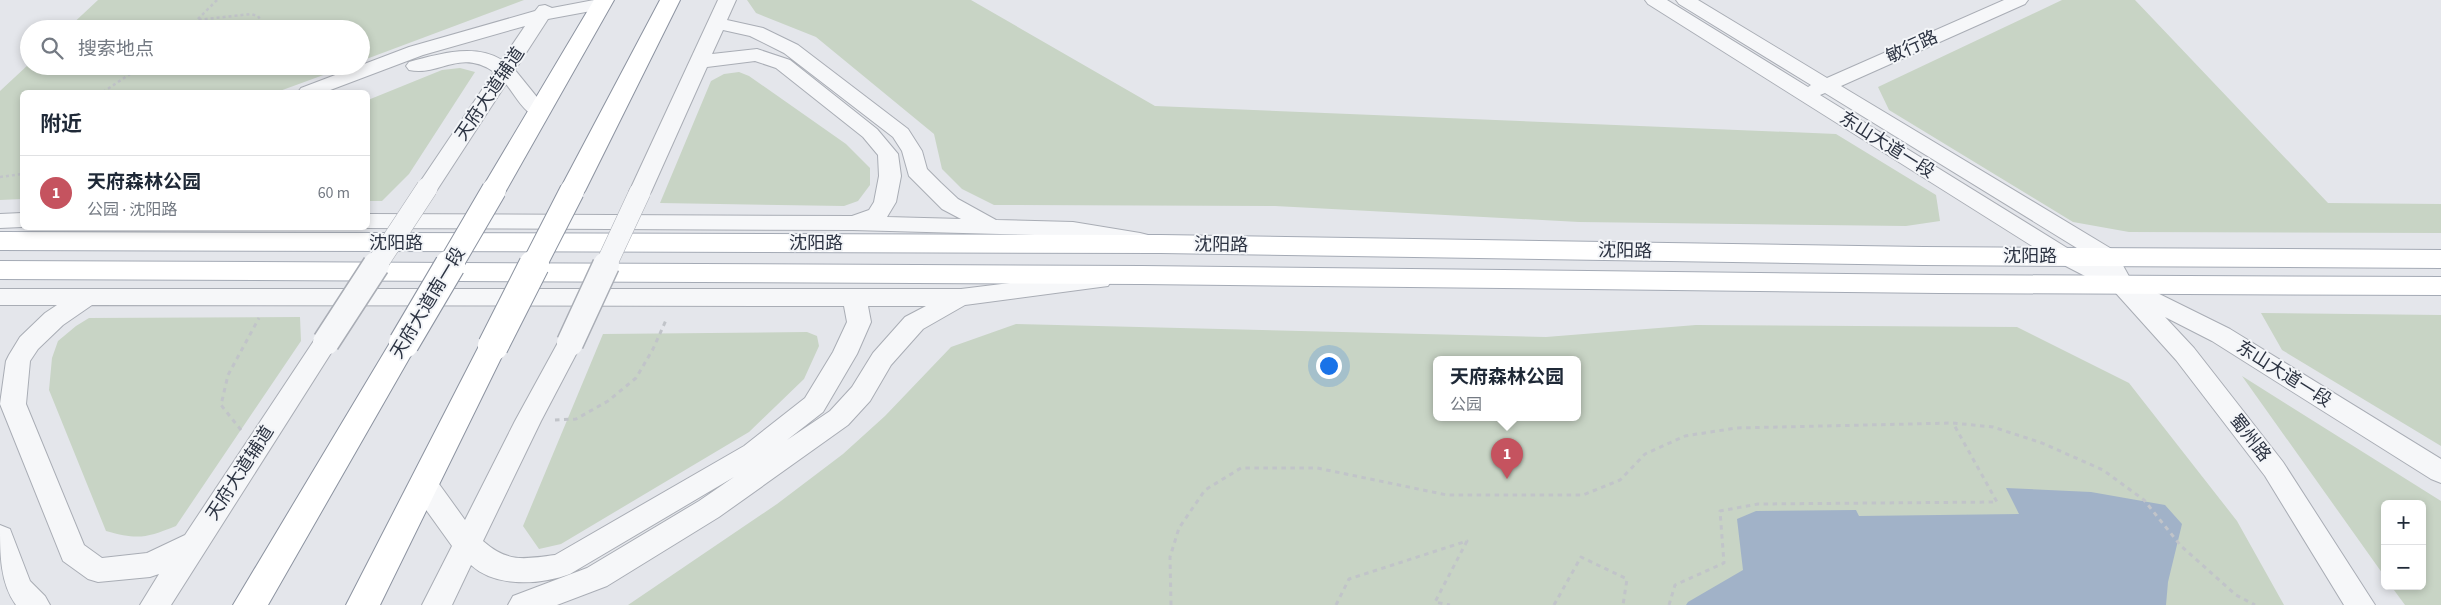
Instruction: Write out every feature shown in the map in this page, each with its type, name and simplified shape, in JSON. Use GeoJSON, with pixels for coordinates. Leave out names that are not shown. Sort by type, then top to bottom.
{"type":"FeatureCollection","features":[{"type":"Feature","properties":{"kind":"main road"},"geometry":{"type":"LineString","coordinates":[[363,605],[670,0]]}},
{"type":"Feature","properties":{"kind":"main road","name":"天府大道南一段"},"geometry":{"type":"LineString","coordinates":[[250,605],[603,2]]}},
{"type":"Feature","properties":{"kind":"main road","name":"沈阳路"},"geometry":{"type":"LineString","coordinates":[[0,241],[1162,244],[2441,259]]}},
{"type":"Feature","properties":{"kind":"main road","name":"沈阳路"},"geometry":{"type":"LineString","coordinates":[[0,270],[1142,274],[2122,285],[2441,286]]}},
{"type":"Feature","properties":{"kind":"street"},"geometry":{"type":"LineString","coordinates":[[436,605],[528,421],[570,343],[728,0]]}},
{"type":"Feature","properties":{"kind":"street","name":"东山大道一段"},"geometry":{"type":"LineString","coordinates":[[1654,0],[2064,256],[2221,335],[2441,472]]}},
{"type":"Feature","properties":{"kind":"street","name":"东山大道一段"},"geometry":{"type":"LineString","coordinates":[[1685,0],[2106,256],[2122,285]]}},
{"type":"Feature","properties":{"kind":"street","name":"敏行路"},"geometry":{"type":"LineString","coordinates":[[1806,95],[2019,0]]}},
{"type":"Feature","properties":{"kind":"street"},"geometry":{"type":"LineString","coordinates":[[370,68],[546,7],[603,2]]}},
{"type":"Feature","properties":{"kind":"street","name":"天府大道辅道"},"geometry":{"type":"LineString","coordinates":[[155,605],[427,188],[505,73],[546,7]]}},
{"type":"Feature","properties":{"kind":"street"},"geometry":{"type":"LineString","coordinates":[[717,23],[756,32],[791,48],[901,133],[912,151],[917,171],[950,204],[994,227]]}},
{"type":"Feature","properties":{"kind":"street"},"geometry":{"type":"LineString","coordinates":[[699,62],[735,56],[757,55],[783,64],[870,133],[888,154],[890,176],[886,202],[877,215],[853,223]]}},
{"type":"Feature","properties":{"kind":"street"},"geometry":{"type":"LineString","coordinates":[[355,90],[413,67],[453,58],[485,58],[505,73],[539,112]]}},
{"type":"Feature","properties":{"kind":"street"},"geometry":{"type":"LineString","coordinates":[[313,90],[353,75]]}},
{"type":"Feature","properties":{"kind":"street"},"geometry":{"type":"LineString","coordinates":[[0,220],[20,220]]}},
{"type":"Feature","properties":{"kind":"street"},"geometry":{"type":"LineString","coordinates":[[370,221],[853,223],[1073,229],[1162,244]]}},
{"type":"Feature","properties":{"kind":"street"},"geometry":{"type":"LineString","coordinates":[[0,297],[961,297],[1142,274]]}},
{"type":"Feature","properties":{"kind":"street","name":"蜀州路"},"geometry":{"type":"LineString","coordinates":[[2122,285],[2185,354],[2274,469],[2360,605]]}},
{"type":"Feature","properties":{"kind":"street"},"geometry":{"type":"LineString","coordinates":[[89,296],[54,318],[29,343],[18,361],[13,404],[73,553],[98,570],[150,565],[194,544]]}},
{"type":"Feature","properties":{"kind":"street"},"geometry":{"type":"LineString","coordinates":[[523,605],[597,576],[709,509],[839,418],[862,394],[882,359],[914,323],[961,297]]}},
{"type":"Feature","properties":{"kind":"street"},"geometry":{"type":"LineString","coordinates":[[424,485],[466,544],[489,564],[522,571],[560,566],[753,453],[814,405],[845,354],[859,322],[855,298]]}},
{"type":"Feature","properties":{"kind":"street"},"geometry":{"type":"LineString","coordinates":[[0,537],[18,588],[35,605]]}},
{"type":"Feature","properties":{"kind":"path"},"geometry":{"type":"LineString","coordinates":[[197,20],[217,0]]}},
{"type":"Feature","properties":{"kind":"path"},"geometry":{"type":"LineString","coordinates":[[209,20],[251,14],[258,16],[260,20]]}},
{"type":"Feature","properties":{"kind":"path"},"geometry":{"type":"LineString","coordinates":[[106,90],[128,75]]}},
{"type":"Feature","properties":{"kind":"path"},"geometry":{"type":"LineString","coordinates":[[0,177],[20,174]]}},
{"type":"Feature","properties":{"kind":"path"},"geometry":{"type":"LineString","coordinates":[[241,430],[221,405],[228,376],[260,317]]}},
{"type":"Feature","properties":{"kind":"path"},"geometry":{"type":"LineString","coordinates":[[576,419],[608,401],[636,378],[653,349],[667,317]]}},
{"type":"Feature","properties":{"kind":"path"},"geometry":{"type":"LineString","coordinates":[[1669,605],[1675,585],[1724,563],[1720,511],[1758,504],[1997,502],[1953,423]]}},
{"type":"Feature","properties":{"kind":"path"},"geometry":{"type":"LineString","coordinates":[[1171,605],[1170,557],[1179,528],[1205,490],[1241,468],[1317,468],[1447,495],[1583,495],[1620,480],[1645,454],[1685,436],[1736,428],[1953,423],[1993,427],[2042,443],[2103,470],[2144,500],[2181,546],[2236,594],[2254,605]]}},
{"type":"Feature","properties":{"kind":"path"},"geometry":{"type":"LineString","coordinates":[[1336,605],[1350,578],[1467,541],[1436,602],[1450,605]]}},
{"type":"Feature","properties":{"kind":"path"},"geometry":{"type":"LineString","coordinates":[[1554,605],[1581,557],[1627,578],[1623,605]]}},
{"type":"Feature","properties":{"kind":"green space"},"geometry":{"type":"Polygon","coordinates":[[[98,0],[524,0],[370,58],[370,20],[77,20],[98,0]]]}},
{"type":"Feature","properties":{"kind":"green space"},"geometry":{"type":"Polygon","coordinates":[[[747,0],[971,0],[1155,106],[1836,134],[1936,195],[1940,221],[1906,226],[1579,222],[1275,206],[994,205],[962,189],[942,169],[934,134],[816,37],[756,13],[747,0]]]}},
{"type":"Feature","properties":{"kind":"green space"},"geometry":{"type":"Polygon","coordinates":[[[2062,0],[2135,0],[2328,203],[2441,204],[2441,233],[2129,232],[2073,222],[1889,110],[1878,87],[2062,0]]]}},
{"type":"Feature","properties":{"kind":"green space"},"geometry":{"type":"Polygon","coordinates":[[[460,68],[475,72],[409,174],[382,201],[370,201],[370,99],[442,70],[460,68]]]}},
{"type":"Feature","properties":{"kind":"green space"},"geometry":{"type":"Polygon","coordinates":[[[20,72],[20,75],[323,75],[282,90],[20,90],[20,199],[0,200],[0,91],[20,72]]]}},
{"type":"Feature","properties":{"kind":"green space"},"geometry":{"type":"Polygon","coordinates":[[[739,72],[749,76],[846,144],[870,168],[870,185],[858,201],[844,206],[660,203],[711,81],[724,74],[739,72]]]}},
{"type":"Feature","properties":{"kind":"green space"},"geometry":{"type":"Polygon","coordinates":[[[2261,313],[2441,315],[2441,446],[2282,350],[2261,313]]]}},
{"type":"Feature","properties":{"kind":"green space"},"geometry":{"type":"Polygon","coordinates":[[[300,317],[301,341],[176,526],[157,533],[134,537],[106,531],[49,390],[52,358],[58,341],[89,318],[300,317]]]}},
{"type":"Feature","properties":{"kind":"green space"},"geometry":{"type":"Polygon","coordinates":[[[1016,324],[1546,337],[1696,325],[2017,327],[2129,383],[2237,521],[2284,605],[628,605],[777,504],[843,454],[885,416],[951,347],[1016,324]]]}},
{"type":"Feature","properties":{"kind":"green space"},"geometry":{"type":"Polygon","coordinates":[[[807,332],[817,336],[819,346],[804,379],[749,432],[561,544],[539,549],[523,526],[603,334],[807,332]]]}},
{"type":"Feature","properties":{"kind":"green space"},"geometry":{"type":"Polygon","coordinates":[[[2242,376],[2441,501],[2441,605],[2405,605],[2394,590],[2426,590],[2426,500],[2381,500],[2381,571],[2242,376]]]}},
{"type":"Feature","properties":{"kind":"water"},"geometry":{"type":"Polygon","coordinates":[[[2006,488],[2091,492],[2165,505],[2182,524],[2168,582],[2166,605],[1686,605],[1688,602],[1743,570],[1737,519],[1756,511],[1856,510],[1859,516],[2019,514],[2006,488]]]}},
{"type":"Feature","properties":{"kind":"place","name":"天府森林公园"},"geometry":{"type":"Point","coordinates":[1507,479]}}]}
